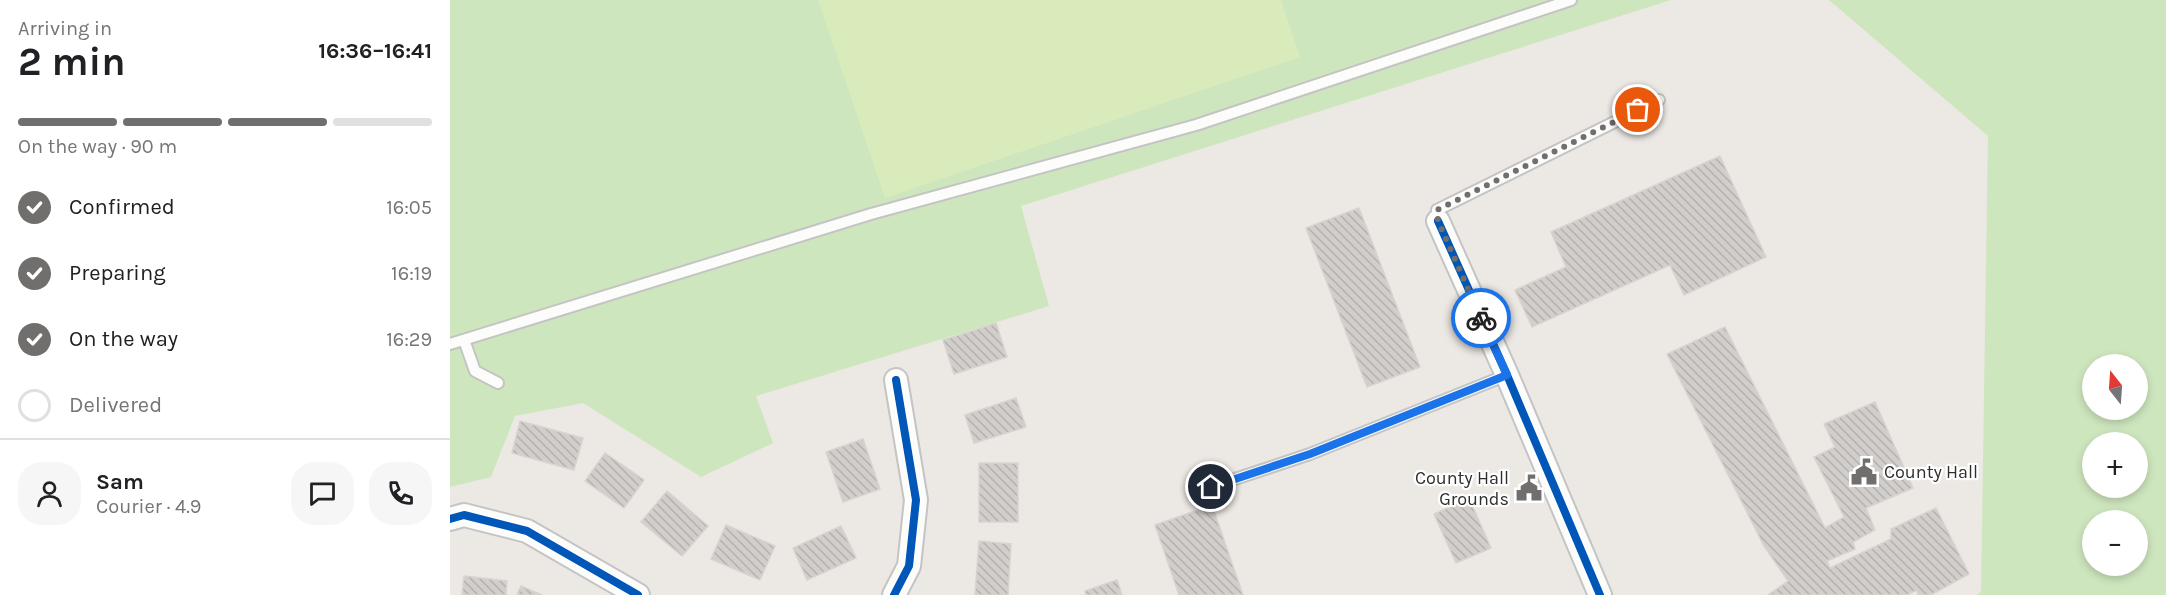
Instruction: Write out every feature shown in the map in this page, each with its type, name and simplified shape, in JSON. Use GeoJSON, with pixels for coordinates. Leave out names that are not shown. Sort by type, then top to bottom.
{"type":"FeatureCollection","features":[{"type":"Feature","properties":{"kind":"street"},"geometry":{"type":"LineString","coordinates":[[1438,221],[1507,375],[1600,595]]}},
{"type":"Feature","properties":{"kind":"street"},"geometry":{"type":"LineString","coordinates":[[894,595],[909,566],[916,500],[896,380]]}},
{"type":"Feature","properties":{"kind":"street"},"geometry":{"type":"LineString","coordinates":[[450,519],[464,515],[527,531],[638,595]]}},
{"type":"Feature","properties":{"kind":"lane"},"geometry":{"type":"LineString","coordinates":[[450,344],[871,214],[1196,125],[1571,0]]}},
{"type":"Feature","properties":{"kind":"lane"},"geometry":{"type":"LineString","coordinates":[[1438,221],[1437,210],[1659,100]]}},
{"type":"Feature","properties":{"kind":"lane"},"geometry":{"type":"LineString","coordinates":[[464,340],[475,371],[498,383]]}},
{"type":"Feature","properties":{"kind":"lane"},"geometry":{"type":"LineString","coordinates":[[1211,487],[1310,454],[1507,375]]}},
{"type":"Feature","properties":{"kind":"green space"},"geometry":{"type":"Polygon","coordinates":[[[450,0],[1671,0],[1021,206],[1049,306],[756,396],[773,443],[701,477],[583,403],[515,416],[491,477],[450,487],[450,0]]]}},
{"type":"Feature","properties":{"kind":"green space"},"geometry":{"type":"Polygon","coordinates":[[[818,0],[1281,0],[1300,57],[885,198],[818,0]]]}},
{"type":"Feature","properties":{"kind":"green space"},"geometry":{"type":"Polygon","coordinates":[[[1829,0],[2166,0],[2166,595],[1978,595],[1981,591],[1988,136],[1829,0]]]}},
{"type":"Feature","properties":{"kind":"building"},"geometry":{"type":"Polygon","coordinates":[[[1720,156],[1766,257],[1684,295],[1670,265],[1532,327],[1515,290],[1566,267],[1551,232],[1720,156]]]}},
{"type":"Feature","properties":{"kind":"building"},"geometry":{"type":"Polygon","coordinates":[[[1359,208],[1420,367],[1367,387],[1306,228],[1359,208]]]}},
{"type":"Feature","properties":{"kind":"building"},"geometry":{"type":"Polygon","coordinates":[[[996,323],[1007,357],[954,374],[943,340],[996,323]]]}},
{"type":"Feature","properties":{"kind":"building","name":"County Hall"},"geometry":{"type":"Polygon","coordinates":[[[1725,327],[1825,528],[1844,517],[1814,457],[1835,447],[1824,424],[1875,402],[1913,488],[1866,508],[1875,530],[1853,542],[1855,549],[1827,561],[1830,568],[1891,539],[1891,529],[1936,508],[1969,574],[1931,595],[1918,595],[1917,590],[1907,595],[1768,595],[1788,581],[1764,546],[1667,354],[1725,327]]]}},
{"type":"Feature","properties":{"kind":"building"},"geometry":{"type":"Polygon","coordinates":[[[1016,398],[1026,427],[974,443],[965,415],[1016,398]]]}},
{"type":"Feature","properties":{"kind":"building"},"geometry":{"type":"Polygon","coordinates":[[[520,421],[583,438],[574,470],[512,453],[520,421]]]}},
{"type":"Feature","properties":{"kind":"building"},"geometry":{"type":"Polygon","coordinates":[[[863,439],[880,489],[843,502],[826,452],[863,439]]]}},
{"type":"Feature","properties":{"kind":"building"},"geometry":{"type":"Polygon","coordinates":[[[605,453],[644,480],[624,508],[585,481],[605,453]]]}},
{"type":"Feature","properties":{"kind":"building"},"geometry":{"type":"Polygon","coordinates":[[[979,463],[1018,463],[1018,522],[979,522],[979,463]]]}},
{"type":"Feature","properties":{"kind":"building"},"geometry":{"type":"Polygon","coordinates":[[[667,491],[708,526],[682,556],[641,522],[667,491]]]}},
{"type":"Feature","properties":{"kind":"building"},"geometry":{"type":"Polygon","coordinates":[[[1469,498],[1491,548],[1456,563],[1434,514],[1469,498]]]}},
{"type":"Feature","properties":{"kind":"building"},"geometry":{"type":"Polygon","coordinates":[[[1212,505],[1243,595],[1179,595],[1155,525],[1212,505]]]}},
{"type":"Feature","properties":{"kind":"building"},"geometry":{"type":"Polygon","coordinates":[[[726,525],[775,546],[760,580],[711,559],[726,525]]]}},
{"type":"Feature","properties":{"kind":"building"},"geometry":{"type":"Polygon","coordinates":[[[841,526],[856,558],[807,580],[793,548],[841,526]]]}},
{"type":"Feature","properties":{"kind":"building"},"geometry":{"type":"Polygon","coordinates":[[[979,541],[1011,544],[1008,595],[975,595],[979,541]]]}},
{"type":"Feature","properties":{"kind":"building"},"geometry":{"type":"Polygon","coordinates":[[[464,576],[507,581],[506,595],[462,595],[464,576]]]}},
{"type":"Feature","properties":{"kind":"building"},"geometry":{"type":"Polygon","coordinates":[[[1117,580],[1122,595],[1086,595],[1085,591],[1117,580]]]}},
{"type":"Feature","properties":{"kind":"building"},"geometry":{"type":"Polygon","coordinates":[[[521,586],[542,595],[517,595],[521,586]]]}},
{"type":"Feature","properties":{"kind":"cycle path"},"geometry":{"type":"LineString","coordinates":[[1438,221],[1507,375],[1600,595]]}},
{"type":"Feature","properties":{"kind":"cycle path"},"geometry":{"type":"LineString","coordinates":[[894,595],[909,566],[916,500],[896,380]]}},
{"type":"Feature","properties":{"kind":"cycle path"},"geometry":{"type":"LineString","coordinates":[[450,519],[464,515],[527,531],[638,595]]}},
{"type":"Feature","properties":{"kind":"way so far"},"geometry":{"type":"LineString","coordinates":[[1481,318],[1438,221],[1437,210],[1638,110]]}},
{"type":"Feature","properties":{"kind":"place","name":"County Hall"},"geometry":{"type":"Point","coordinates":[1864,472]}},
{"type":"Feature","properties":{"kind":"place","name":"County Hall Grounds"},"geometry":{"type":"Point","coordinates":[1529,488]}},
{"type":"Feature","properties":{"kind":"route"},"geometry":{"type":"LineString","coordinates":[[1211,487],[1250,476],[1310,454],[1507,375],[1481,318]]}}]}
